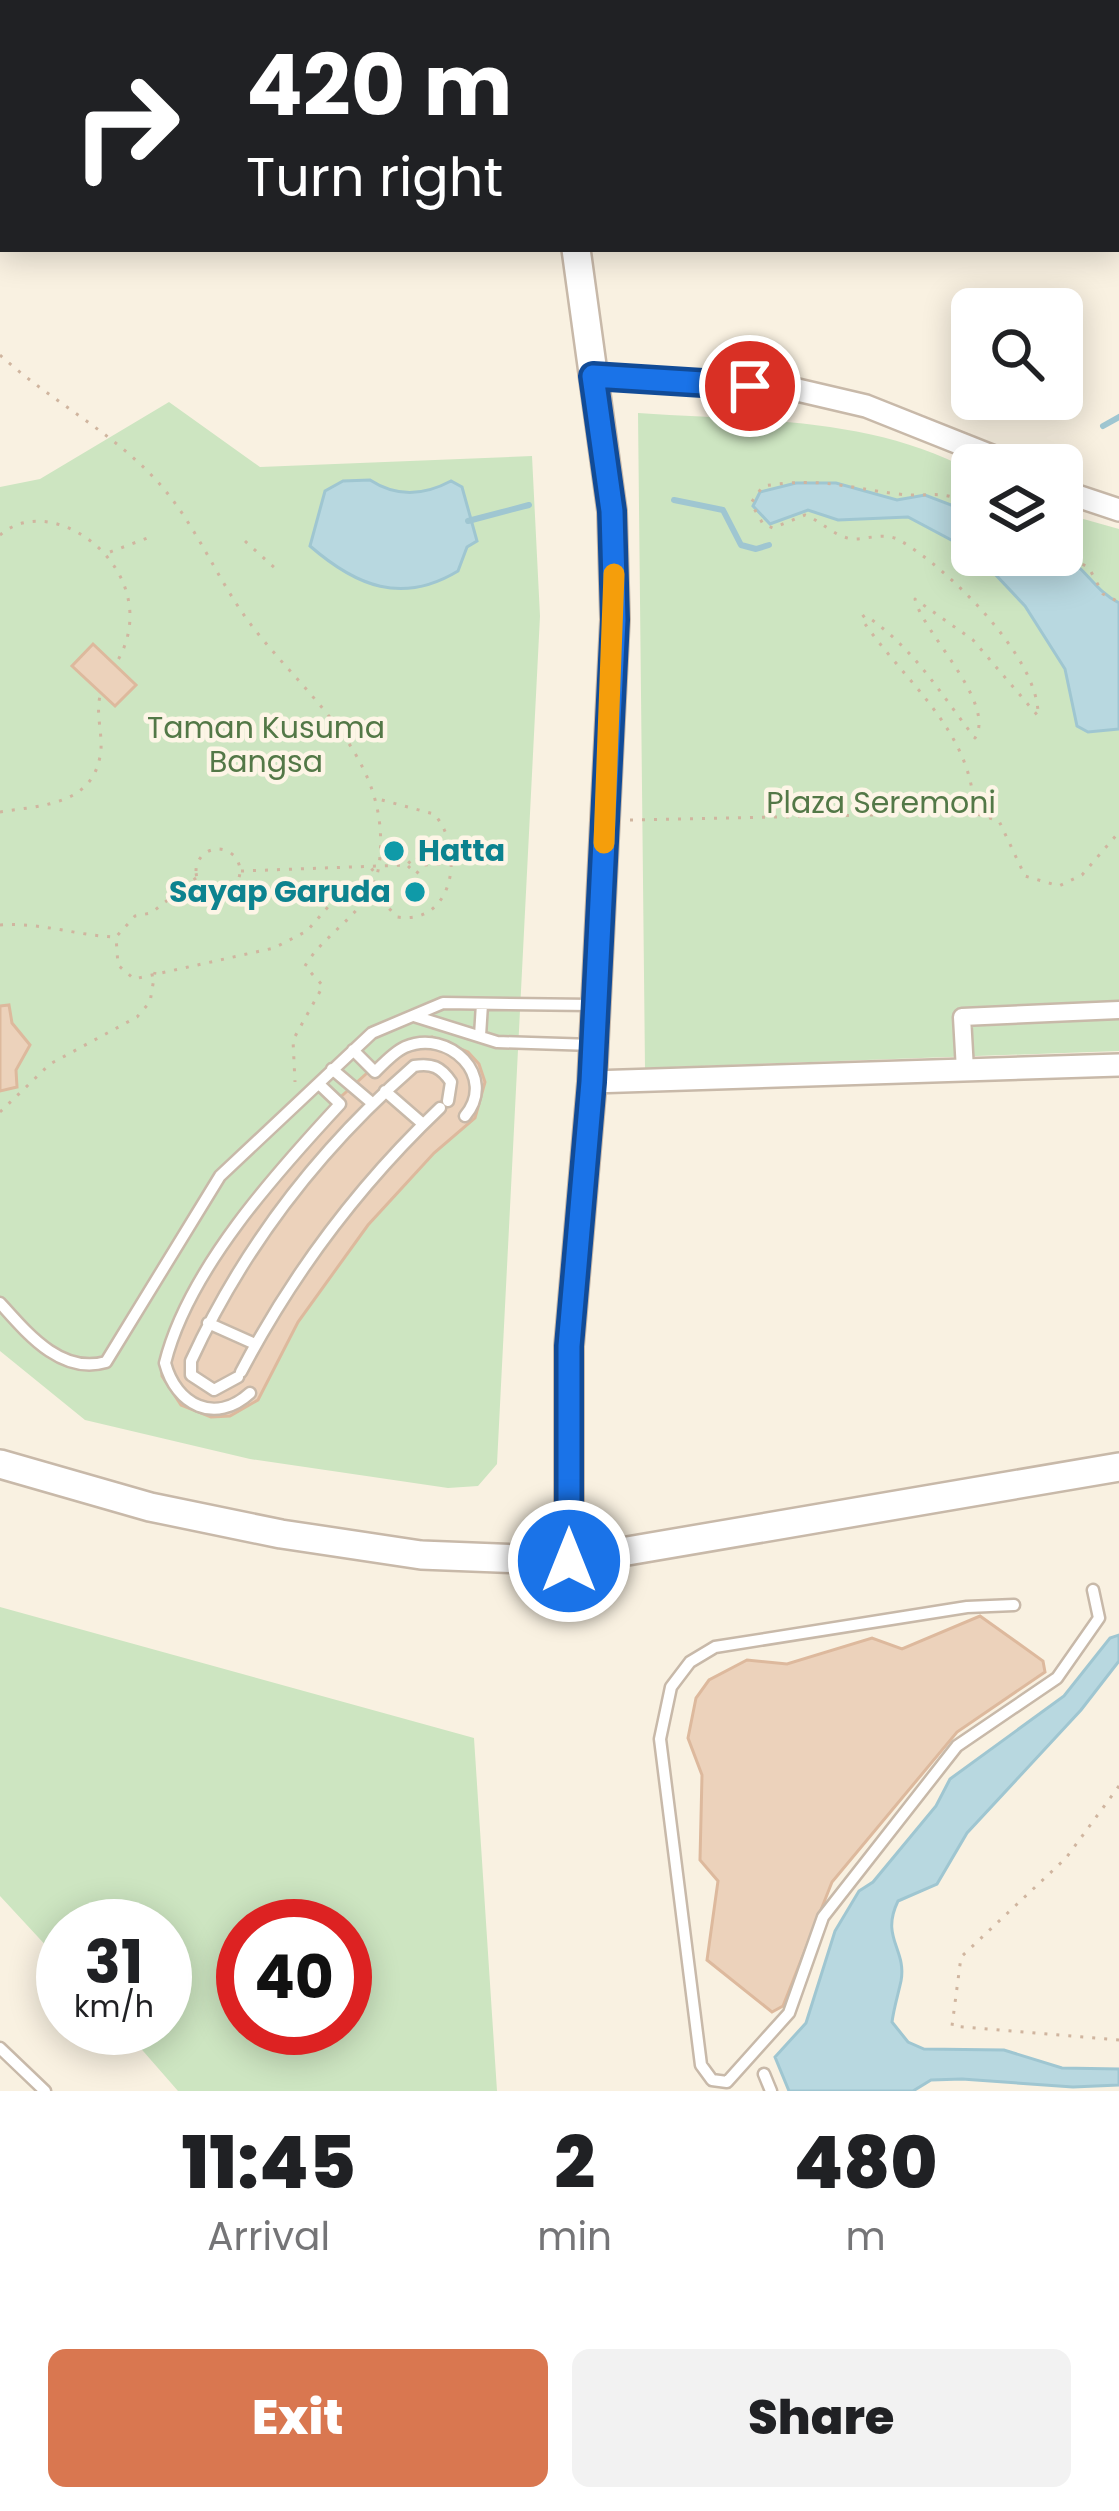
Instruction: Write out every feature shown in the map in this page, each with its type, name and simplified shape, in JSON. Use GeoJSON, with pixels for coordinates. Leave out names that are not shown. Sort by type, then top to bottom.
{"type":"FeatureCollection","features":[{"type":"Feature","properties":{"kind":"street"},"geometry":{"type":"LineString","coordinates":[[569,1561],[569,1346],[592,1082],[615,620],[612,511],[576,252]]}},
{"type":"Feature","properties":{"kind":"street"},"geometry":{"type":"LineString","coordinates":[[593,376],[789,388],[866,406],[961,444]]}},
{"type":"Feature","properties":{"kind":"street"},"geometry":{"type":"LineString","coordinates":[[1083,498],[1119,510]]}},
{"type":"Feature","properties":{"kind":"street"},"geometry":{"type":"LineString","coordinates":[[965,1070],[962,1017],[1119,1010]]}},
{"type":"Feature","properties":{"kind":"street"},"geometry":{"type":"LineString","coordinates":[[592,1082],[1119,1065]]}},
{"type":"Feature","properties":{"kind":"street"},"geometry":{"type":"LineString","coordinates":[[0,1464],[150,1507],[281,1534],[421,1555],[569,1561],[1119,1467]]}},
{"type":"Feature","properties":{"kind":"lane"},"geometry":{"type":"LineString","coordinates":[[0,1303],[48,1350],[71,1363],[106,1363],[220,1176],[371,1034],[443,1003],[596,1005]]}},
{"type":"Feature","properties":{"kind":"lane"},"geometry":{"type":"LineString","coordinates":[[480,1036],[482,1004]]}},
{"type":"Feature","properties":{"kind":"lane"},"geometry":{"type":"LineString","coordinates":[[414,1016],[480,1036],[594,1045]]}},
{"type":"Feature","properties":{"kind":"lane"},"geometry":{"type":"LineString","coordinates":[[353,1050],[375,1072],[405,1047],[435,1043],[451,1048],[474,1073],[477,1085],[465,1116]]}},
{"type":"Feature","properties":{"kind":"lane"},"geometry":{"type":"LineString","coordinates":[[428,1064],[443,1070],[451,1082],[444,1104],[331,1226],[284,1292],[239,1374],[214,1390],[191,1375],[190,1361],[208,1322],[288,1198],[372,1103],[414,1066],[428,1064]]}},
{"type":"Feature","properties":{"kind":"lane"},"geometry":{"type":"LineString","coordinates":[[332,1069],[372,1103]]}},
{"type":"Feature","properties":{"kind":"lane"},"geometry":{"type":"LineString","coordinates":[[250,1394],[229,1408],[200,1408],[176,1390],[165,1363],[199,1288],[227,1242],[293,1154],[340,1104],[319,1084]]}},
{"type":"Feature","properties":{"kind":"lane"},"geometry":{"type":"LineString","coordinates":[[385,1091],[423,1124]]}},
{"type":"Feature","properties":{"kind":"lane"},"geometry":{"type":"LineString","coordinates":[[208,1322],[255,1344]]}},
{"type":"Feature","properties":{"kind":"lane"},"geometry":{"type":"LineString","coordinates":[[1014,1606],[739,1639],[690,1662],[671,1688],[660,1739],[668,1773],[701,2066],[712,2080],[728,2082],[741,2072],[789,2013],[823,1917],[957,1746],[1057,1678],[1099,1618],[1093,1590]]}},
{"type":"Feature","properties":{"kind":"lane"},"geometry":{"type":"LineString","coordinates":[[0,2048],[45,2091]]}},
{"type":"Feature","properties":{"kind":"lane"},"geometry":{"type":"LineString","coordinates":[[764,2074],[771,2091]]}},
{"type":"Feature","properties":{"kind":"path"},"geometry":{"type":"LineString","coordinates":[[0,355],[156,480],[198,536],[244,616],[327,708],[360,756],[376,799],[379,865],[372,890],[304,966],[323,986],[293,1040],[293,1080],[308,1096]]}},
{"type":"Feature","properties":{"kind":"path"},"geometry":{"type":"LineString","coordinates":[[951,494],[892,493],[830,480],[763,486],[751,503],[763,524],[773,528],[805,515],[852,539],[894,536],[980,607],[1001,635],[1024,673],[1039,716],[973,640],[915,598],[964,682],[979,723],[975,738],[926,667],[887,630],[866,615],[862,618],[914,681],[959,749],[974,813]]}},
{"type":"Feature","properties":{"kind":"path"},"geometry":{"type":"LineString","coordinates":[[0,535],[20,525],[43,524],[91,538],[108,553],[130,596],[132,619],[115,665]]}},
{"type":"Feature","properties":{"kind":"path"},"geometry":{"type":"LineString","coordinates":[[108,553],[150,537]]}},
{"type":"Feature","properties":{"kind":"path"},"geometry":{"type":"LineString","coordinates":[[244,541],[278,571]]}},
{"type":"Feature","properties":{"kind":"path"},"geometry":{"type":"LineString","coordinates":[[1083,564],[1103,593],[1119,602]]}},
{"type":"Feature","properties":{"kind":"path"},"geometry":{"type":"LineString","coordinates":[[0,812],[61,802],[89,784],[101,746],[101,693]]}},
{"type":"Feature","properties":{"kind":"path"},"geometry":{"type":"LineString","coordinates":[[372,890],[397,917],[424,914],[437,905],[454,864],[452,843],[434,814],[376,799]]}},
{"type":"Feature","properties":{"kind":"path"},"geometry":{"type":"LineString","coordinates":[[605,819],[974,813],[999,821],[1025,876],[1059,886],[1082,875],[1119,832]]}},
{"type":"Feature","properties":{"kind":"path"},"geometry":{"type":"LineString","coordinates":[[222,848],[236,856],[241,871],[235,886],[221,894],[206,891],[196,878],[196,862],[206,851],[222,848]]}},
{"type":"Feature","properties":{"kind":"path"},"geometry":{"type":"LineString","coordinates":[[407,865],[415,856],[424,865]]}},
{"type":"Feature","properties":{"kind":"path"},"geometry":{"type":"LineString","coordinates":[[241,871],[407,865],[416,874],[424,865],[454,864]]}},
{"type":"Feature","properties":{"kind":"path"},"geometry":{"type":"LineString","coordinates":[[196,878],[151,913],[135,916],[116,937],[118,965],[134,979],[241,959],[274,948],[307,931],[335,899],[379,865]]}},
{"type":"Feature","properties":{"kind":"path"},"geometry":{"type":"LineString","coordinates":[[0,925],[44,925],[68,934],[116,937]]}},
{"type":"Feature","properties":{"kind":"path"},"geometry":{"type":"LineString","coordinates":[[0,1112],[50,1064],[137,1017],[150,1002],[155,972]]}},
{"type":"Feature","properties":{"kind":"path"},"geometry":{"type":"LineString","coordinates":[[1119,1786],[1066,1858],[962,1958],[952,2026],[1119,2040]]}},
{"type":"Feature","properties":{"kind":"green space","name":"Taman Kusuma Bangsa"},"geometry":{"type":"Polygon","coordinates":[[[169,402],[260,467],[532,456],[540,616],[497,1464],[478,1486],[448,1488],[250,1459],[85,1420],[0,1351],[0,487],[40,479],[169,402]]]}},
{"type":"Feature","properties":{"kind":"green space","name":"Plaza Seremoni"},"geometry":{"type":"Polygon","coordinates":[[[638,413],[810,424],[893,440],[951,461],[951,576],[1083,576],[1083,519],[1119,529],[1119,1051],[645,1068],[638,413]]]}},
{"type":"Feature","properties":{"kind":"green space"},"geometry":{"type":"Polygon","coordinates":[[[0,1607],[474,1738],[497,2091],[178,2091],[147,2055],[192,2055],[192,1899],[36,1899],[36,1935],[0,1896],[0,1607]]]}},
{"type":"Feature","properties":{"kind":"water"},"geometry":{"type":"Polygon","coordinates":[[[370,480],[400,492],[430,490],[451,481],[462,487],[477,541],[467,547],[458,571],[418,587],[380,586],[345,572],[310,546],[325,491],[343,481],[370,480]]]}},
{"type":"Feature","properties":{"kind":"water"},"geometry":{"type":"Polygon","coordinates":[[[796,483],[836,483],[897,500],[925,495],[951,505],[951,540],[908,517],[838,520],[808,510],[770,524],[753,506],[760,492],[796,483]]]}},
{"type":"Feature","properties":{"kind":"water"},"geometry":{"type":"Polygon","coordinates":[[[1083,571],[1119,603],[1119,729],[1088,732],[1077,726],[1065,669],[1025,606],[997,576],[1083,576],[1083,571]]]}},
{"type":"Feature","properties":{"kind":"water"},"geometry":{"type":"Polygon","coordinates":[[[1119,1635],[1119,1661],[1081,1710],[967,1833],[937,1884],[898,1901],[892,1925],[902,1970],[892,2022],[908,2042],[924,2049],[1004,2050],[1062,2068],[1119,2069],[1119,2085],[1073,2087],[962,2079],[931,2080],[913,2091],[789,2091],[775,2057],[806,2023],[835,1931],[859,1891],[873,1882],[936,1806],[950,1779],[1064,1696],[1110,1638],[1119,1635]]]}},
{"type":"Feature","properties":{"kind":"building"},"geometry":{"type":"Polygon","coordinates":[[[93,644],[136,685],[115,706],[72,666],[93,644]]]}},
{"type":"Feature","properties":{"kind":"building"},"geometry":{"type":"Polygon","coordinates":[[[9,1005],[12,1023],[30,1045],[16,1070],[17,1087],[0,1091],[0,1006],[9,1005]]]}},
{"type":"Feature","properties":{"kind":"building"},"geometry":{"type":"Polygon","coordinates":[[[432,1037],[468,1052],[479,1064],[485,1082],[475,1118],[434,1153],[368,1225],[298,1322],[258,1400],[230,1416],[211,1417],[181,1405],[162,1376],[161,1359],[199,1277],[334,1103],[398,1045],[432,1037]]]}},
{"type":"Feature","properties":{"kind":"building"},"geometry":{"type":"Polygon","coordinates":[[[980,1616],[1043,1661],[1045,1672],[957,1732],[832,1882],[783,2006],[772,2012],[707,1960],[718,1881],[700,1860],[702,1775],[688,1738],[696,1698],[709,1680],[747,1660],[787,1664],[872,1638],[902,1649],[980,1616]]]}},
{"type":"Feature","properties":{"kind":"waterway"},"geometry":{"type":"LineString","coordinates":[[1103,426],[1119,417]]}},
{"type":"Feature","properties":{"kind":"waterway"},"geometry":{"type":"LineString","coordinates":[[674,500],[723,510],[741,545],[756,549],[769,545]]}},
{"type":"Feature","properties":{"kind":"waterway"},"geometry":{"type":"LineString","coordinates":[[468,521],[529,505]]}},
{"type":"Feature","properties":{"kind":"slow traffic"},"geometry":{"type":"LineString","coordinates":[[604,843],[614,574]]}},
{"type":"Feature","properties":{"kind":"place","name":"Hatta"},"geometry":{"type":"Point","coordinates":[394,851]}},
{"type":"Feature","properties":{"kind":"place","name":"Sayap Garuda"},"geometry":{"type":"Point","coordinates":[415,892]}},
{"type":"Feature","properties":{"kind":"route"},"geometry":{"type":"LineString","coordinates":[[569,1561],[569,1346],[592,1082],[615,620],[612,511],[593,376],[750,386]]}}]}
